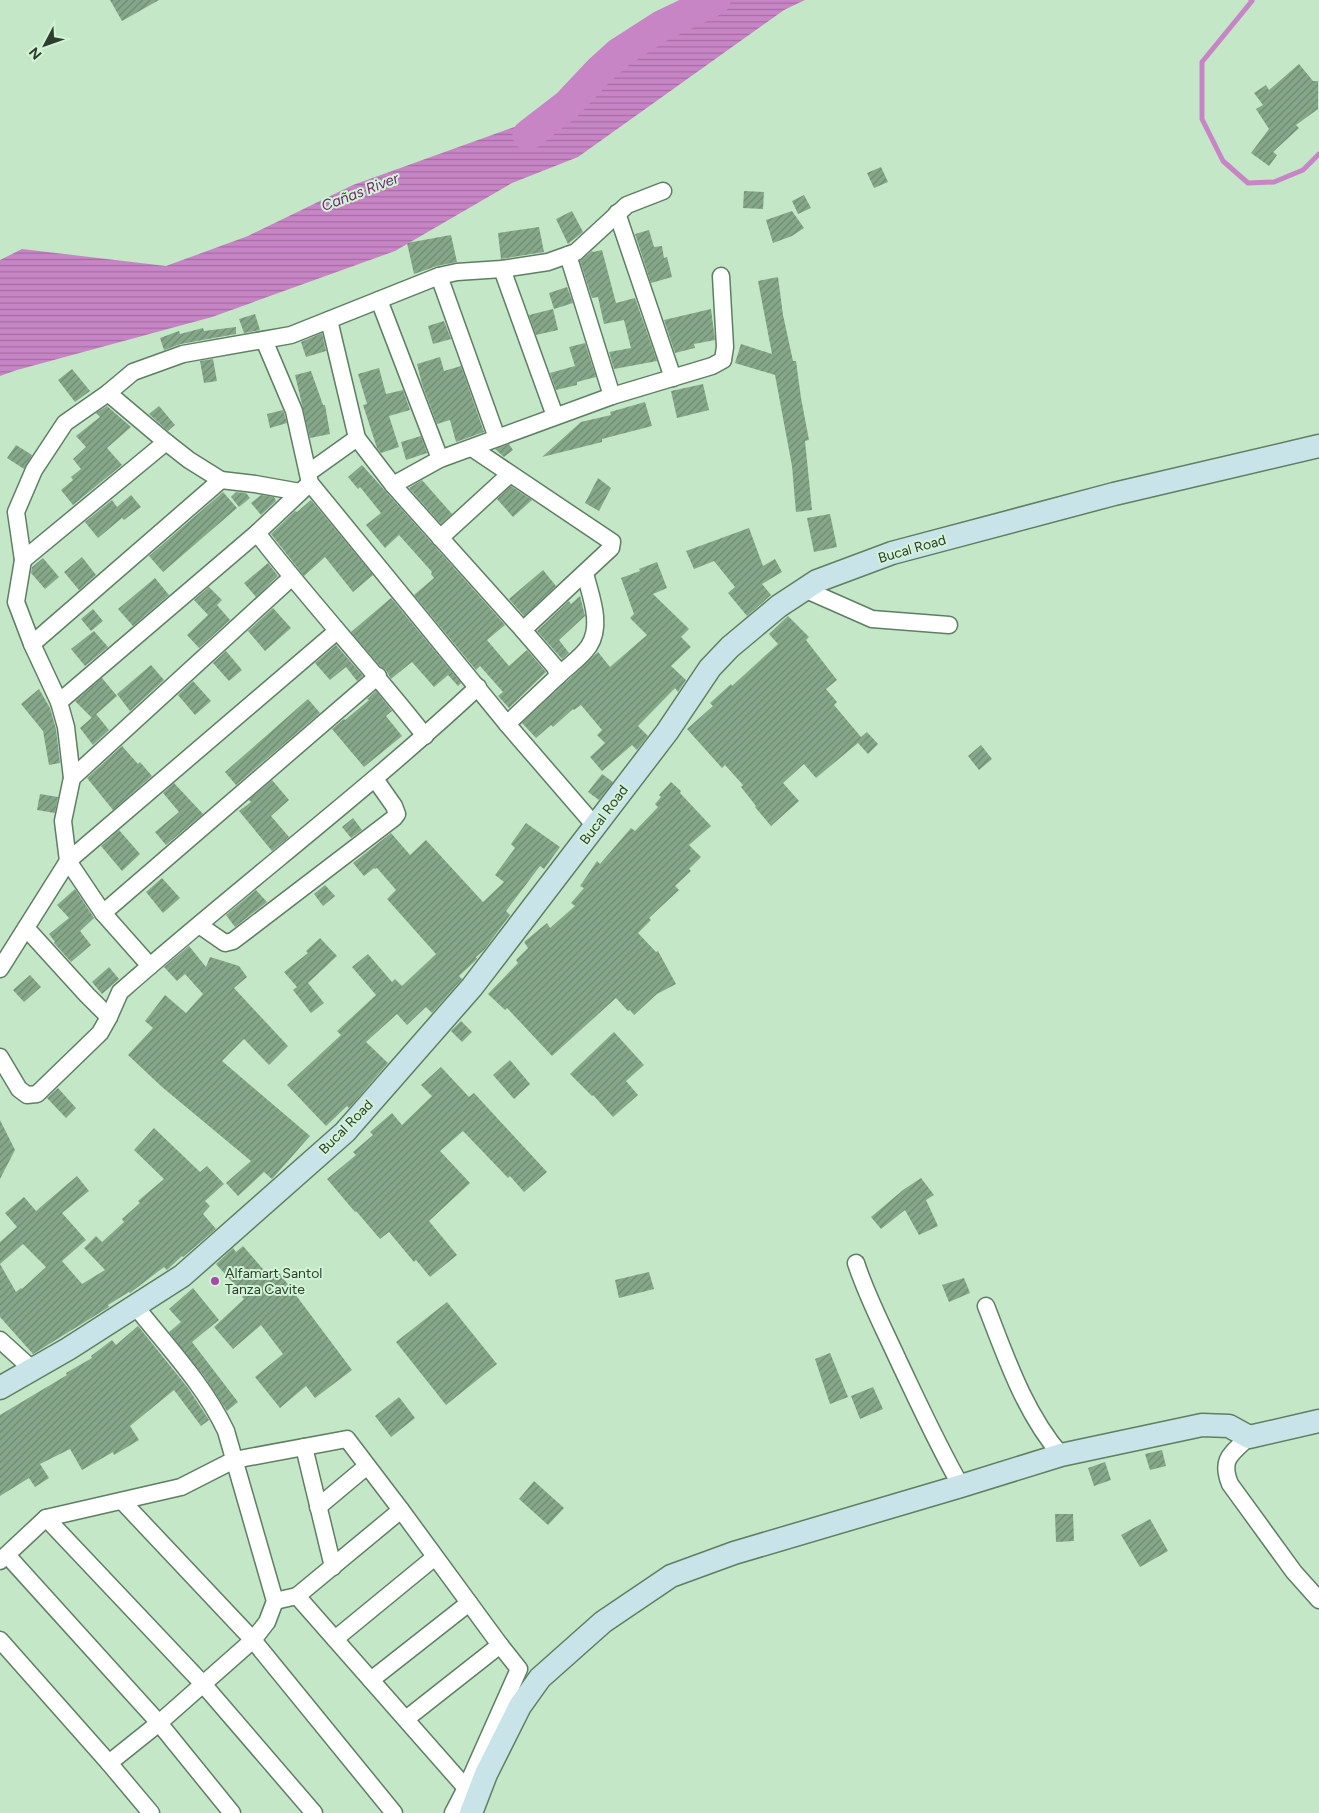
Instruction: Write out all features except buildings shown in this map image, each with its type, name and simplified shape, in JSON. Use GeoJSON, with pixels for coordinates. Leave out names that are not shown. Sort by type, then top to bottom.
{"type":"FeatureCollection","features":[{"type":"Feature","properties":{"kind":"street"},"geometry":{"type":"LineString","coordinates":[[150,966],[103,913],[68,861],[64,821],[72,778],[66,727],[59,702],[32,644],[16,602],[23,560],[16,512],[34,470],[65,423],[108,393],[133,372],[183,354],[291,335],[439,276],[457,272],[548,262],[576,252],[627,205],[663,191]]}},
{"type":"Feature","properties":{"kind":"street"},"geometry":{"type":"LineString","coordinates":[[617,214],[673,378]]}},
{"type":"Feature","properties":{"kind":"street"},"geometry":{"type":"LineString","coordinates":[[568,255],[612,396]]}},
{"type":"Feature","properties":{"kind":"street"},"geometry":{"type":"LineString","coordinates":[[502,268],[555,416]]}},
{"type":"Feature","properties":{"kind":"street"},"geometry":{"type":"LineString","coordinates":[[439,276],[497,438]]}},
{"type":"Feature","properties":{"kind":"street"},"geometry":{"type":"LineString","coordinates":[[393,485],[440,459],[612,396],[712,366],[723,360],[725,347],[722,276]]}},
{"type":"Feature","properties":{"kind":"street"},"geometry":{"type":"LineString","coordinates":[[379,300],[440,459]]}},
{"type":"Feature","properties":{"kind":"street"},"geometry":{"type":"LineString","coordinates":[[329,320],[357,438],[393,485],[555,666],[558,676]]}},
{"type":"Feature","properties":{"kind":"street"},"geometry":{"type":"LineString","coordinates":[[264,340],[294,411],[306,483],[507,724],[596,827]]}},
{"type":"Feature","properties":{"kind":"street"},"geometry":{"type":"LineString","coordinates":[[108,393],[189,460],[221,480],[255,484],[306,483]]}},
{"type":"Feature","properties":{"kind":"street"},"geometry":{"type":"LineString","coordinates":[[59,702],[257,533],[306,483],[357,438]]}},
{"type":"Feature","properties":{"kind":"street"},"geometry":{"type":"LineString","coordinates":[[23,560],[166,442]]}},
{"type":"Feature","properties":{"kind":"street","name":"Bucal Road"},"geometry":{"type":"LineString","coordinates":[[0,1388],[68,1349],[182,1276],[345,1132],[472,987],[667,732],[710,668],[758,622],[804,589],[817,581],[892,553],[1114,494],[1319,446]]}},
{"type":"Feature","properties":{"kind":"street"},"geometry":{"type":"LineString","coordinates":[[472,448],[612,542],[611,548],[523,630]]}},
{"type":"Feature","properties":{"kind":"street"},"geometry":{"type":"LineString","coordinates":[[440,538],[510,474]]}},
{"type":"Feature","properties":{"kind":"street"},"geometry":{"type":"LineString","coordinates":[[32,644],[221,480]]}},
{"type":"Feature","properties":{"kind":"street"},"geometry":{"type":"LineString","coordinates":[[257,533],[337,631],[378,676],[425,736]]}},
{"type":"Feature","properties":{"kind":"street"},"geometry":{"type":"LineString","coordinates":[[507,724],[589,646],[594,634],[595,615],[585,573]]}},
{"type":"Feature","properties":{"kind":"street"},"geometry":{"type":"LineString","coordinates":[[72,778],[292,577]]}},
{"type":"Feature","properties":{"kind":"street"},"geometry":{"type":"LineString","coordinates":[[804,589],[872,619],[949,625]]}},
{"type":"Feature","properties":{"kind":"street"},"geometry":{"type":"LineString","coordinates":[[0,969],[68,861],[337,631]]}},
{"type":"Feature","properties":{"kind":"street"},"geometry":{"type":"LineString","coordinates":[[103,913],[378,676]]}},
{"type":"Feature","properties":{"kind":"street"},"geometry":{"type":"LineString","coordinates":[[0,1057],[19,1089],[27,1095],[37,1094],[100,1033],[110,1017],[120,992],[375,779],[478,687]]}},
{"type":"Feature","properties":{"kind":"street"},"geometry":{"type":"LineString","coordinates":[[198,925],[225,943],[233,941],[394,818],[396,814],[394,806],[375,779]]}},
{"type":"Feature","properties":{"kind":"street"},"geometry":{"type":"LineString","coordinates":[[26,928],[87,996],[110,1017]]}},
{"type":"Feature","properties":{"kind":"street"},"geometry":{"type":"LineString","coordinates":[[856,1263],[863,1284],[919,1403],[946,1460],[961,1486]]}},
{"type":"Feature","properties":{"kind":"street"},"geometry":{"type":"LineString","coordinates":[[986,1306],[1015,1382],[1036,1420],[1061,1455]]}},
{"type":"Feature","properties":{"kind":"street"},"geometry":{"type":"LineString","coordinates":[[110,1764],[253,1640],[267,1622],[275,1601],[226,1431],[219,1416],[181,1363],[136,1307]]}},
{"type":"Feature","properties":{"kind":"street"},"geometry":{"type":"LineString","coordinates":[[0,1340],[32,1368]]}},
{"type":"Feature","properties":{"kind":"street"},"geometry":{"type":"LineString","coordinates":[[1319,1421],[1249,1437],[1228,1458],[1225,1471],[1230,1484],[1294,1572],[1319,1600]]}},
{"type":"Feature","properties":{"kind":"street"},"geometry":{"type":"LineString","coordinates":[[471,1813],[486,1774],[520,1706],[540,1678],[603,1622],[671,1576],[734,1553],[1061,1455],[1202,1425],[1229,1426],[1249,1437]]}},
{"type":"Feature","properties":{"kind":"street"},"geometry":{"type":"LineString","coordinates":[[232,1813],[159,1723],[3,1558],[46,1518],[181,1487],[234,1460],[346,1439],[519,1668],[453,1813]]}},
{"type":"Feature","properties":{"kind":"street"},"geometry":{"type":"LineString","coordinates":[[304,1447],[333,1566]]}},
{"type":"Feature","properties":{"kind":"street"},"geometry":{"type":"LineString","coordinates":[[318,1507],[367,1466]]}},
{"type":"Feature","properties":{"kind":"street"},"geometry":{"type":"LineString","coordinates":[[122,1501],[253,1640],[394,1813]]}},
{"type":"Feature","properties":{"kind":"street"},"geometry":{"type":"LineString","coordinates":[[275,1601],[297,1596],[401,1510]]}},
{"type":"Feature","properties":{"kind":"street"},"geometry":{"type":"LineString","coordinates":[[46,1518],[203,1684],[314,1813]]}},
{"type":"Feature","properties":{"kind":"street"},"geometry":{"type":"LineString","coordinates":[[335,1639],[436,1557]]}},
{"type":"Feature","properties":{"kind":"street"},"geometry":{"type":"LineString","coordinates":[[297,1596],[466,1788]]}},
{"type":"Feature","properties":{"kind":"street"},"geometry":{"type":"LineString","coordinates":[[371,1680],[469,1603]]}},
{"type":"Feature","properties":{"kind":"street"},"geometry":{"type":"LineString","coordinates":[[0,1640],[151,1813]]}},
{"type":"Feature","properties":{"kind":"street"},"geometry":{"type":"LineString","coordinates":[[406,1719],[500,1645]]}},
{"type":"Feature","properties":{"kind":"water"},"geometry":{"type":"Polygon","coordinates":[[[693,0],[805,0],[784,10],[578,157],[512,183],[395,251],[212,317],[0,376],[0,260],[22,249],[166,266],[248,236],[353,185],[567,108],[693,0]]]}},
{"type":"Feature","properties":{"kind":"waterway","name":"Cañas River"},"geometry":{"type":"LineString","coordinates":[[528,135],[567,105],[619,53],[661,26],[715,0]]}},
{"type":"Feature","properties":{"kind":"waterway"},"geometry":{"type":"LineString","coordinates":[[1251,0],[1202,62],[1202,119],[1223,161],[1248,183],[1274,182],[1303,170],[1319,154]]}},
{"type":"Feature","properties":{"kind":"place","name":"Alfamart Santol Tanza Cavite"},"geometry":{"type":"Point","coordinates":[215,1281]}}]}
